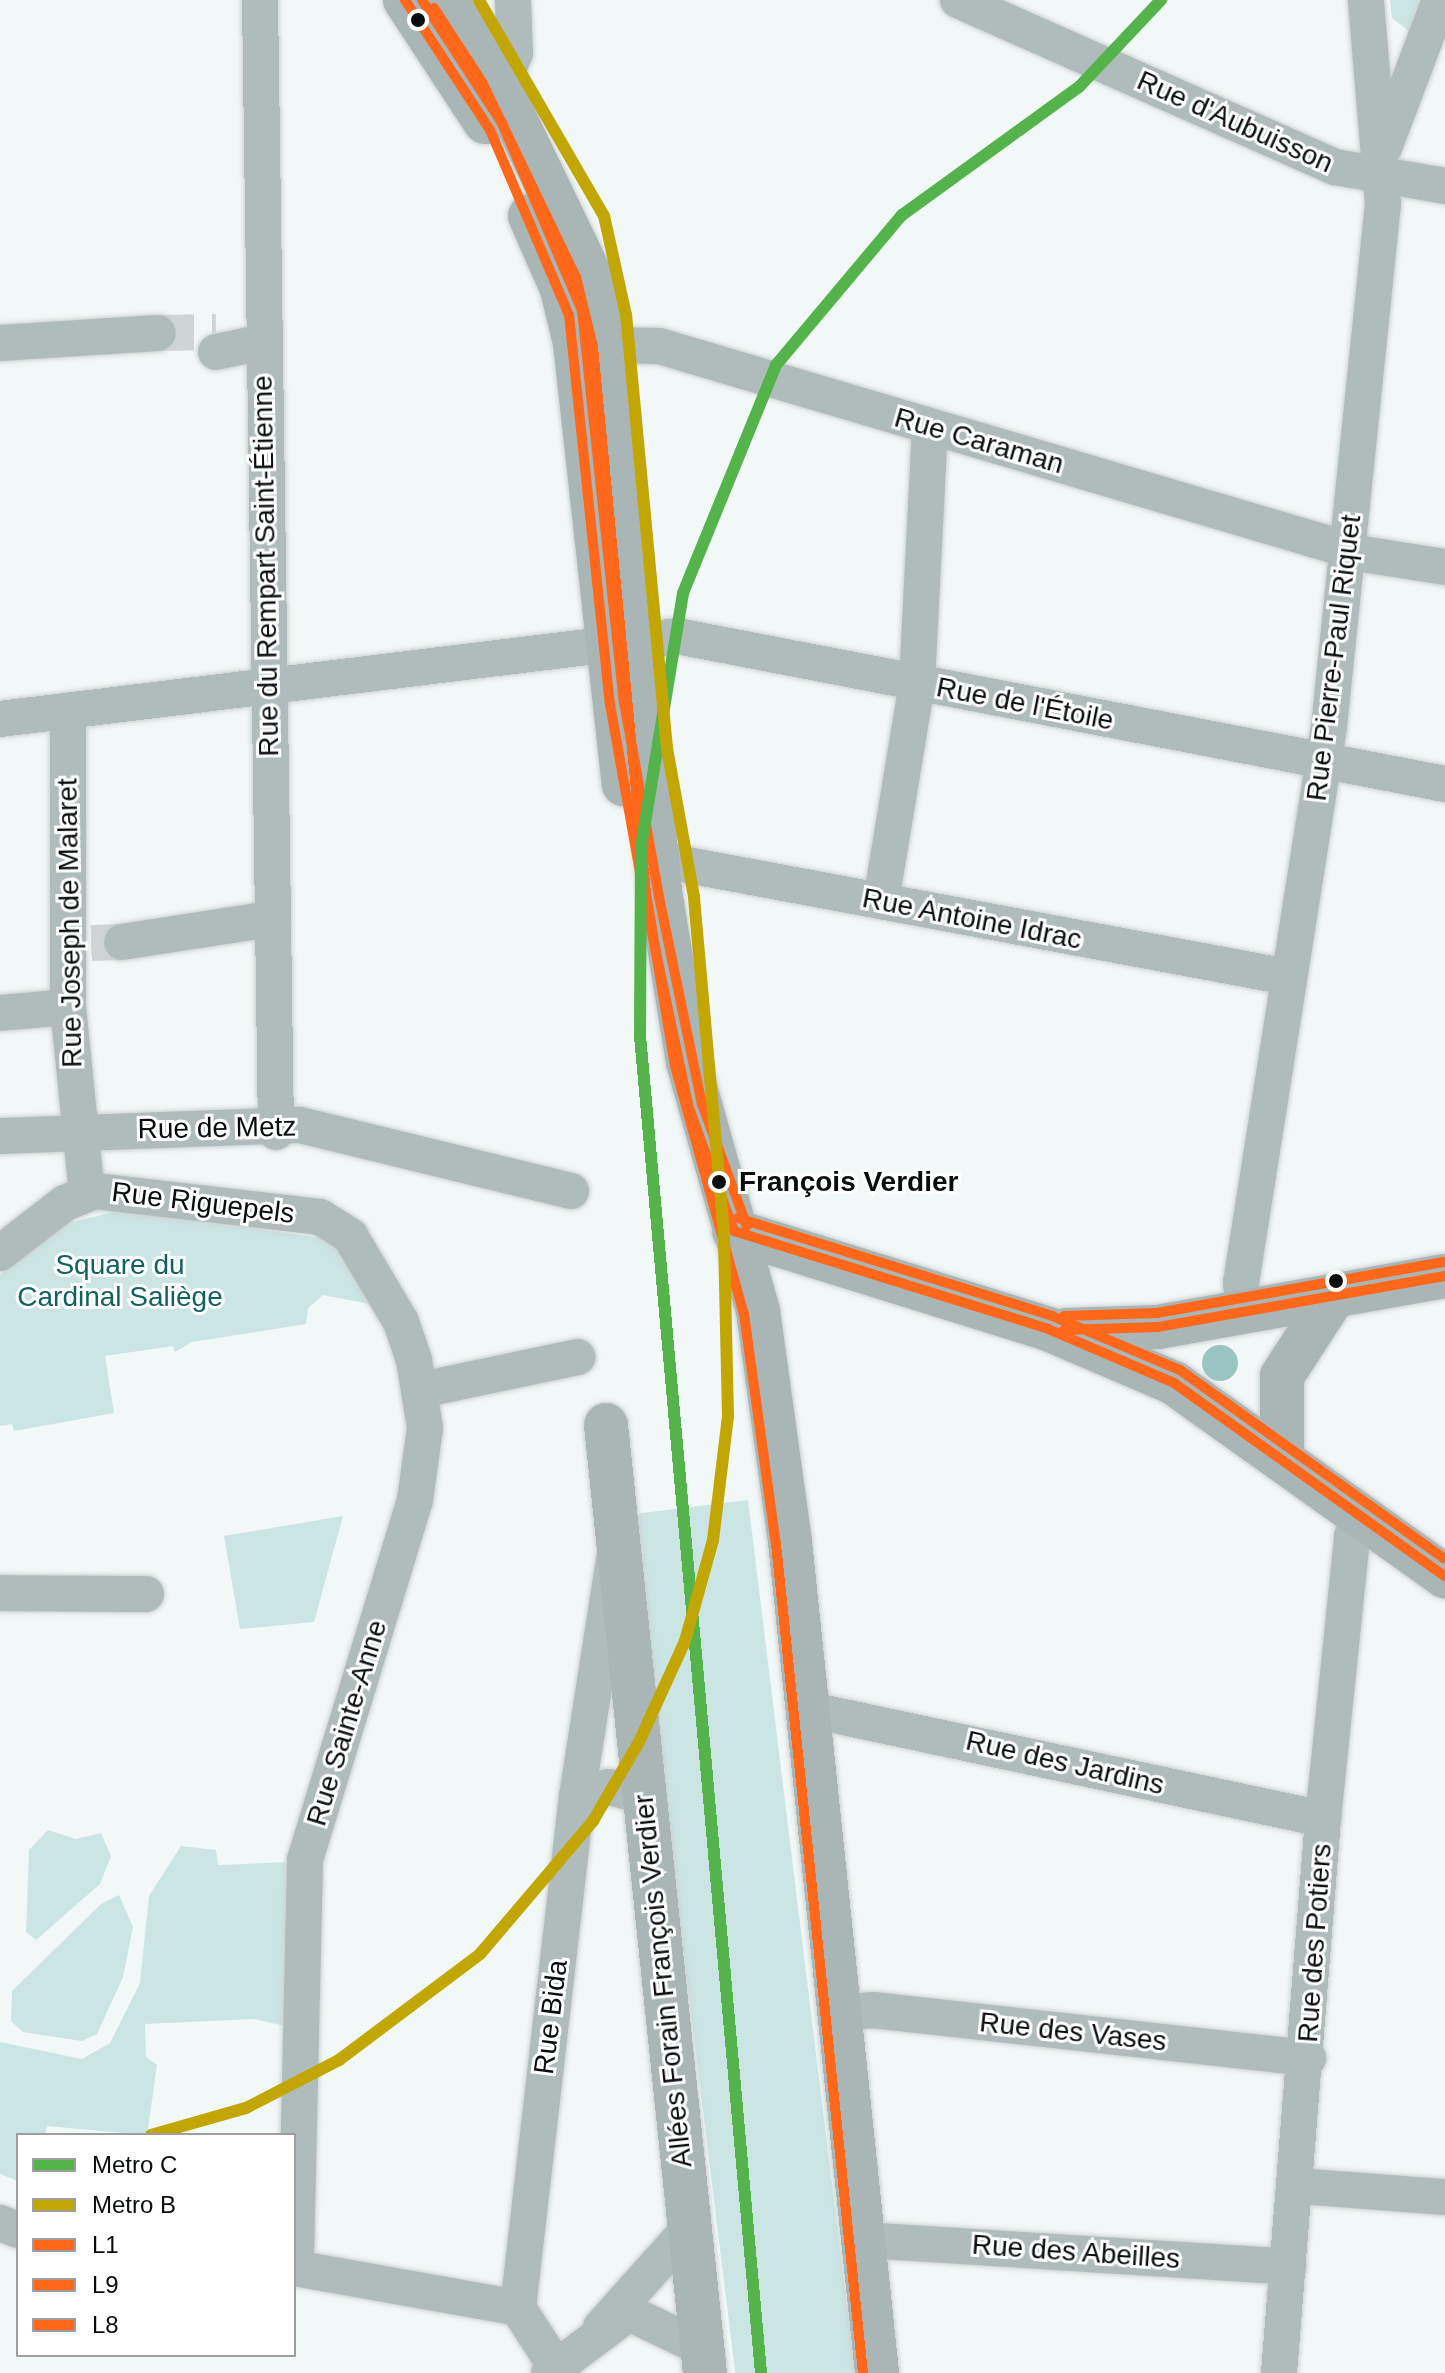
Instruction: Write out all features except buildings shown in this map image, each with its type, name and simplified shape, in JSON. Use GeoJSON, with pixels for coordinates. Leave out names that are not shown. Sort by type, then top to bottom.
{"type":"FeatureCollection","features":[{"type":"Feature","properties":{"kind":"main road"},"geometry":{"type":"LineString","coordinates":[[405,0],[490,130],[562,289],[575,343],[655,859],[714,1167]]}},
{"type":"Feature","properties":{"kind":"main road"},"geometry":{"type":"LineString","coordinates":[[446,0],[501,89],[622,344],[621,641],[645,900],[689,1108],[714,1167],[758,1311],[806,1709],[877,2373]]}},
{"type":"Feature","properties":{"kind":"main road"},"geometry":{"type":"LineString","coordinates":[[734,1231],[1048,1329],[1174,1383],[1282,1454],[1445,1576]]}},
{"type":"Feature","properties":{"kind":"main road"},"geometry":{"type":"LineString","coordinates":[[1048,1329],[1130,1331],[1445,1276]]}},
{"type":"Feature","properties":{"kind":"main road"},"geometry":{"type":"LineString","coordinates":[[1282,1454],[1282,1376],[1334,1296]]}},
{"type":"Feature","properties":{"kind":"main road","name":"Allées Forain François Verdier"},"geometry":{"type":"LineString","coordinates":[[606,1425],[704,2360]]}},
{"type":"Feature","properties":{"kind":"street","name":"Rue du Rempart Saint-Étienne"},"geometry":{"type":"LineString","coordinates":[[260,0],[234,342],[267,687],[276,1127]]}},
{"type":"Feature","properties":{"kind":"street"},"geometry":{"type":"LineString","coordinates":[[501,89],[515,53],[513,0]]}},
{"type":"Feature","properties":{"kind":"street","name":"Rue d'Aubuisson"},"geometry":{"type":"LineString","coordinates":[[958,0],[1335,167],[1381,168],[1445,186]]}},
{"type":"Feature","properties":{"kind":"street","name":"Rue Pierre-Paul Riquet"},"geometry":{"type":"LineString","coordinates":[[1245,1313],[1241,1283],[1324,763],[1349,548],[1381,168],[1366,0]]}},
{"type":"Feature","properties":{"kind":"street"},"geometry":{"type":"LineString","coordinates":[[1381,168],[1440,0]]}},
{"type":"Feature","properties":{"kind":"street"},"geometry":{"type":"LineString","coordinates":[[0,343],[158,343]]}},
{"type":"Feature","properties":{"kind":"street","name":"Rue Caraman"},"geometry":{"type":"LineString","coordinates":[[622,344],[1349,548],[1445,567]]}},
{"type":"Feature","properties":{"kind":"street"},"geometry":{"type":"LineString","coordinates":[[881,901],[917,683],[930,428]]}},
{"type":"Feature","properties":{"kind":"street","name":"Rue de l'Étoile"},"geometry":{"type":"LineString","coordinates":[[0,719],[68,713],[621,641],[714,642],[1324,763],[1445,784]]}},
{"type":"Feature","properties":{"kind":"street","name":"Rue Joseph de Malaret"},"geometry":{"type":"LineString","coordinates":[[68,713],[93,943],[68,1007],[77,1132]]}},
{"type":"Feature","properties":{"kind":"street","name":"Rue Antoine Idrac"},"geometry":{"type":"LineString","coordinates":[[655,859],[1288,977]]}},
{"type":"Feature","properties":{"kind":"street"},"geometry":{"type":"LineString","coordinates":[[93,943],[271,919]]}},
{"type":"Feature","properties":{"kind":"street"},"geometry":{"type":"LineString","coordinates":[[0,1013],[68,1007]]}},
{"type":"Feature","properties":{"kind":"street","name":"Rue de Metz"},"geometry":{"type":"LineString","coordinates":[[0,1136],[325,1128],[571,1191]]}},
{"type":"Feature","properties":{"kind":"street","name":"Rue Riguepels"},"geometry":{"type":"LineString","coordinates":[[77,1132],[87,1193]]}},
{"type":"Feature","properties":{"kind":"street","name":"Rue Riguepels"},"geometry":{"type":"LineString","coordinates":[[0,1253],[87,1193],[118,1189],[320,1217]]}},
{"type":"Feature","properties":{"kind":"street","name":"Rue Sainte-Anne"},"geometry":{"type":"LineString","coordinates":[[296,2227],[305,1860],[415,1500],[425,1428],[421,1390],[401,1322],[373,1270],[350,1236],[320,1217]]}},
{"type":"Feature","properties":{"kind":"street"},"geometry":{"type":"LineString","coordinates":[[421,1390],[578,1357]]}},
{"type":"Feature","properties":{"kind":"street","name":"Rue des Potiers"},"geometry":{"type":"LineString","coordinates":[[1279,2373],[1298,2186],[1323,1819],[1352,1536],[1362,1516]]}},
{"type":"Feature","properties":{"kind":"street","name":"Allées Forain François Verdier"},"geometry":{"type":"LineString","coordinates":[[577,1796],[602,1603],[618,1541]]}},
{"type":"Feature","properties":{"kind":"street"},"geometry":{"type":"LineString","coordinates":[[0,1593],[146,1594]]}},
{"type":"Feature","properties":{"kind":"street","name":"Rue des Jardins"},"geometry":{"type":"LineString","coordinates":[[806,1709],[1323,1819]]}},
{"type":"Feature","properties":{"kind":"street"},"geometry":{"type":"LineString","coordinates":[[577,1796],[609,1787],[644,1796]]}},
{"type":"Feature","properties":{"kind":"street","name":"Rue Bida"},"geometry":{"type":"LineString","coordinates":[[518,2308],[577,1796]]}},
{"type":"Feature","properties":{"kind":"street","name":"Rue des Vases"},"geometry":{"type":"LineString","coordinates":[[839,2013],[873,2010],[1308,2058]]}},
{"type":"Feature","properties":{"kind":"street"},"geometry":{"type":"LineString","coordinates":[[1298,2186],[1445,2197]]}},
{"type":"Feature","properties":{"kind":"street"},"geometry":{"type":"LineString","coordinates":[[296,2268],[387,2281],[518,2308],[553,2370],[597,2331],[688,2230]]}},
{"type":"Feature","properties":{"kind":"street","name":"Rue des Abeilles"},"geometry":{"type":"LineString","coordinates":[[864,2240],[1288,2267]]}},
{"type":"Feature","properties":{"kind":"street"},"geometry":{"type":"LineString","coordinates":[[597,2331],[637,2314],[704,2360]]}},
{"type":"Feature","properties":{"kind":"green space"},"geometry":{"type":"Polygon","coordinates":[[[1390,0],[1430,0],[1409,31],[1392,18],[1390,0]]]}},
{"type":"Feature","properties":{"kind":"green space","name":"Square du Cardinal Saliège"},"geometry":{"type":"Polygon","coordinates":[[[126,1209],[333,1240],[370,1304],[323,1295],[308,1308],[306,1324],[192,1342],[175,1352],[173,1346],[105,1356],[114,1413],[14,1431],[12,1424],[0,1426],[0,1275],[68,1223],[126,1209]]]}},
{"type":"Feature","properties":{"kind":"green space"},"geometry":{"type":"Polygon","coordinates":[[[748,1500],[855,2373],[735,2373],[630,1515],[748,1500]]]}},
{"type":"Feature","properties":{"kind":"green space"},"geometry":{"type":"Polygon","coordinates":[[[343,1516],[314,1622],[240,1629],[224,1536],[343,1516]]]}},
{"type":"Feature","properties":{"kind":"green space"},"geometry":{"type":"Polygon","coordinates":[[[48,1830],[76,1839],[101,1833],[111,1856],[100,1884],[36,1940],[26,1932],[29,1850],[48,1830]]]}},
{"type":"Feature","properties":{"kind":"green space"},"geometry":{"type":"Polygon","coordinates":[[[181,1846],[216,1850],[218,1865],[293,1862],[294,2028],[254,2019],[145,2024],[146,2057],[157,2065],[147,2133],[47,2126],[45,2133],[16,2133],[16,2180],[0,2174],[0,2042],[82,2059],[110,2043],[140,1983],[149,1896],[181,1846]]]}},
{"type":"Feature","properties":{"kind":"green space"},"geometry":{"type":"Polygon","coordinates":[[[119,1895],[133,1927],[123,1977],[97,2034],[82,2041],[23,2032],[11,2021],[12,1991],[101,1904],[119,1895]]]}},
{"type":"Feature","properties":{"kind":"shaded area"},"geometry":{"type":"Polygon","coordinates":[[[1220,1345],[1232,1351],[1238,1363],[1232,1375],[1220,1381],[1208,1375],[1202,1363],[1208,1351],[1220,1345]]]}},
{"type":"Feature","properties":{"kind":"tunnel"},"geometry":{"type":"LineString","coordinates":[[158,333],[216,332]]}},
{"type":"Feature","properties":{"kind":"tunnel"},"geometry":{"type":"LineString","coordinates":[[91,943],[122,942]]}},
{"type":"Feature","properties":{"kind":"metro line","name":"B"},"geometry":{"type":"LineString","coordinates":[[158,2133],[246,2108],[339,2060],[480,1954],[593,1821],[639,1742],[685,1641],[713,1540],[728,1416],[724,1234],[694,897],[667,748],[626,315],[604,216],[479,0]]}},
{"type":"Feature","properties":{"kind":"metro line","name":"C"},"geometry":{"type":"LineString","coordinates":[[761,2373],[640,1036],[641,847],[683,593],[776,365],[902,215],[1079,87],[1161,0]]}},
{"type":"Feature","properties":{"kind":"transit line","name":"L1"},"geometry":{"type":"LineString","coordinates":[[405,0],[490,130],[569,315],[610,704],[645,900],[689,1108],[734,1231]]}},
{"type":"Feature","properties":{"kind":"transit line","name":"L8"},"geometry":{"type":"LineString","coordinates":[[422,0],[502,123],[582,311],[624,702],[659,897],[702,1104],[747,1226]]}},
{"type":"Feature","properties":{"kind":"transit line","name":"L9"},"geometry":{"type":"LineString","coordinates":[[434,8],[482,82],[576,277],[593,347],[646,893],[675,1066],[744,1314],[776,1544],[863,2373]]}},
{"type":"Feature","properties":{"kind":"transit line","name":"L8"},"geometry":{"type":"LineString","coordinates":[[738,1218],[1052,1316],[1180,1370],[1445,1559]]}},
{"type":"Feature","properties":{"kind":"transit line","name":"L1"},"geometry":{"type":"LineString","coordinates":[[734,1231],[1048,1329],[1174,1383],[1445,1576]]}},
{"type":"Feature","properties":{"kind":"transit line","name":"L8"},"geometry":{"type":"LineString","coordinates":[[1064,1316],[1157,1313],[1443,1262]]}},
{"type":"Feature","properties":{"kind":"transit line","name":"L1"},"geometry":{"type":"LineString","coordinates":[[1064,1330],[1158,1327],[1445,1276]]}},
{"type":"Feature","properties":{"kind":"place","name":"François Verdier"},"geometry":{"type":"Point","coordinates":[719,1182]}}]}
